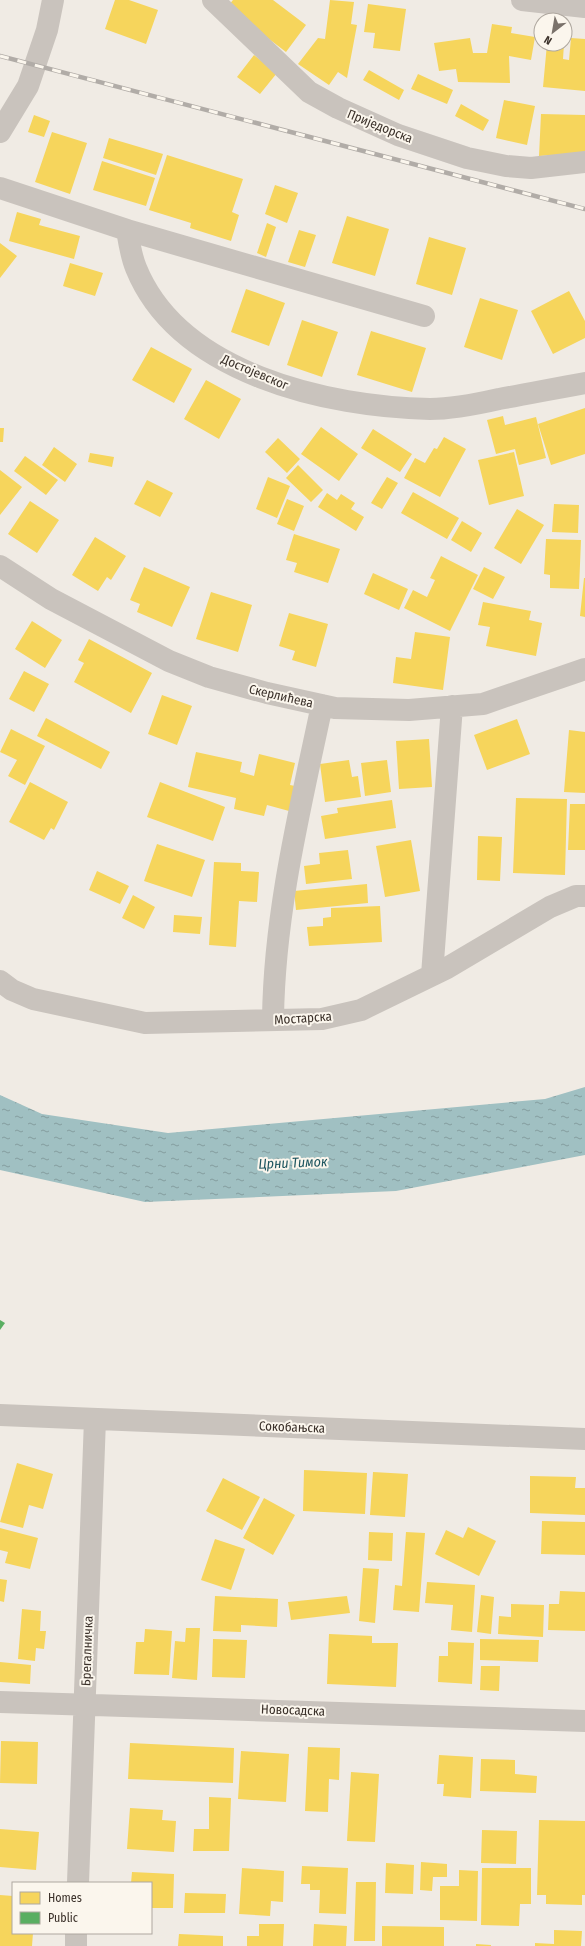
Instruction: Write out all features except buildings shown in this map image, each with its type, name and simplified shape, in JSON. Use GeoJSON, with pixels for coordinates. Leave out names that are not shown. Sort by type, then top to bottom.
{"type":"FeatureCollection","features":[{"type":"Feature","properties":{"kind":"street"},"geometry":{"type":"LineString","coordinates":[[0,132],[28,86],[47,30],[53,0]]}},
{"type":"Feature","properties":{"kind":"street","name":"Приједорска"},"geometry":{"type":"LineString","coordinates":[[213,0],[309,92],[398,135],[475,159],[531,168],[585,162]]}},
{"type":"Feature","properties":{"kind":"street"},"geometry":{"type":"LineString","coordinates":[[522,0],[580,4]]}},
{"type":"Feature","properties":{"kind":"street"},"geometry":{"type":"LineString","coordinates":[[0,188],[127,230],[424,316]]}},
{"type":"Feature","properties":{"kind":"street","name":"Достојевског"},"geometry":{"type":"LineString","coordinates":[[127,230],[136,268],[149,292],[166,316],[187,336],[207,350],[244,370],[284,385],[320,396],[358,402],[431,409],[466,406],[585,383]]}},
{"type":"Feature","properties":{"kind":"street","name":"Скерлићева"},"geometry":{"type":"LineString","coordinates":[[0,566],[51,599],[169,661],[209,677],[267,693],[335,708],[409,710],[482,704],[585,669]]}},
{"type":"Feature","properties":{"kind":"street"},"geometry":{"type":"LineString","coordinates":[[273,1020],[274,978],[290,857],[322,705]]}},
{"type":"Feature","properties":{"kind":"street"},"geometry":{"type":"LineString","coordinates":[[432,975],[452,706]]}},
{"type":"Feature","properties":{"kind":"street","name":"Мостарска"},"geometry":{"type":"LineString","coordinates":[[0,981],[12,990],[33,999],[146,1023],[322,1019],[361,1010],[432,975],[550,907],[576,896],[585,896]]}},
{"type":"Feature","properties":{"kind":"street","name":"Сокобањска"},"geometry":{"type":"LineString","coordinates":[[0,1415],[585,1438]]}},
{"type":"Feature","properties":{"kind":"street","name":"Брегалничка"},"geometry":{"type":"LineString","coordinates":[[78,1882],[95,1419]]}},
{"type":"Feature","properties":{"kind":"street","name":"Новосадска"},"geometry":{"type":"LineString","coordinates":[[0,1702],[85,1703],[585,1721]]}},
{"type":"Feature","properties":{"kind":"street"},"geometry":{"type":"LineString","coordinates":[[76,1934],[76,1946]]}},
{"type":"Feature","properties":{"kind":"water","name":"Црни Тимок"},"geometry":{"type":"Polygon","coordinates":[[[585,1087],[585,1155],[396,1191],[145,1202],[0,1170],[0,1095],[42,1114],[168,1133],[545,1099],[585,1087]]]}},
{"type":"Feature","properties":{"kind":"railway"},"geometry":{"type":"LineString","coordinates":[[0,56],[585,209]]}}]}
